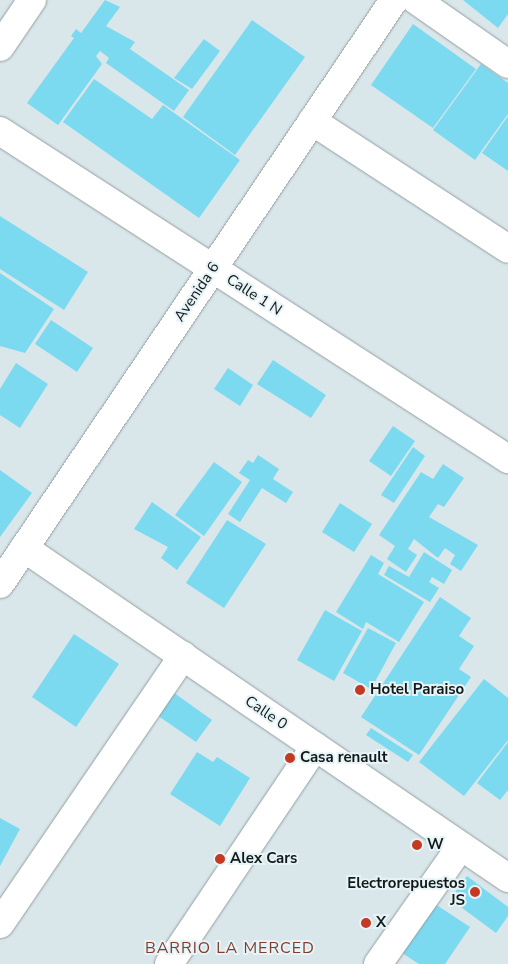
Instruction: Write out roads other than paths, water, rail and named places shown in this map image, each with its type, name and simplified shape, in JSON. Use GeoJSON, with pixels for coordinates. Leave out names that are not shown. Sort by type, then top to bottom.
{"type":"FeatureCollection","features":[{"type":"Feature","properties":{"kind":"street"},"geometry":{"type":"LineString","coordinates":[[0,47],[32,0]]}},
{"type":"Feature","properties":{"kind":"street","name":"Avenida 6"},"geometry":{"type":"LineString","coordinates":[[0,584],[394,0]]}},
{"type":"Feature","properties":{"kind":"street"},"geometry":{"type":"LineString","coordinates":[[416,0],[508,64]]}},
{"type":"Feature","properties":{"kind":"street"},"geometry":{"type":"LineString","coordinates":[[312,121],[508,249]]}},
{"type":"Feature","properties":{"kind":"street","name":"Calle 1 N"},"geometry":{"type":"LineString","coordinates":[[0,131],[508,459]]}},
{"type":"Feature","properties":{"kind":"street","name":"Calle 0"},"geometry":{"type":"LineString","coordinates":[[24,548],[508,878]]}},
{"type":"Feature","properties":{"kind":"street"},"geometry":{"type":"LineString","coordinates":[[0,924],[183,656]]}},
{"type":"Feature","properties":{"kind":"street"},"geometry":{"type":"LineString","coordinates":[[169,964],[315,747]]}},
{"type":"Feature","properties":{"kind":"street"},"geometry":{"type":"LineString","coordinates":[[378,964],[461,846]]}},
{"type":"Feature","properties":{"kind":"place","name":"Hotel Paraiso"},"geometry":{"type":"Point","coordinates":[360,690]}},
{"type":"Feature","properties":{"kind":"place","name":"Casa renault"},"geometry":{"type":"Point","coordinates":[290,758]}},
{"type":"Feature","properties":{"kind":"place","name":"W"},"geometry":{"type":"Point","coordinates":[417,845]}},
{"type":"Feature","properties":{"kind":"place","name":"Alex Cars"},"geometry":{"type":"Point","coordinates":[220,859]}},
{"type":"Feature","properties":{"kind":"place","name":"Electrorepuestos JS"},"geometry":{"type":"Point","coordinates":[475,892]}},
{"type":"Feature","properties":{"kind":"place","name":"X"},"geometry":{"type":"Point","coordinates":[366,923]}},
{"type":"Feature","properties":{"kind":"district","name":"BARRIO LA MERCED"},"geometry":{"type":"Point","coordinates":[230,948]}}]}
